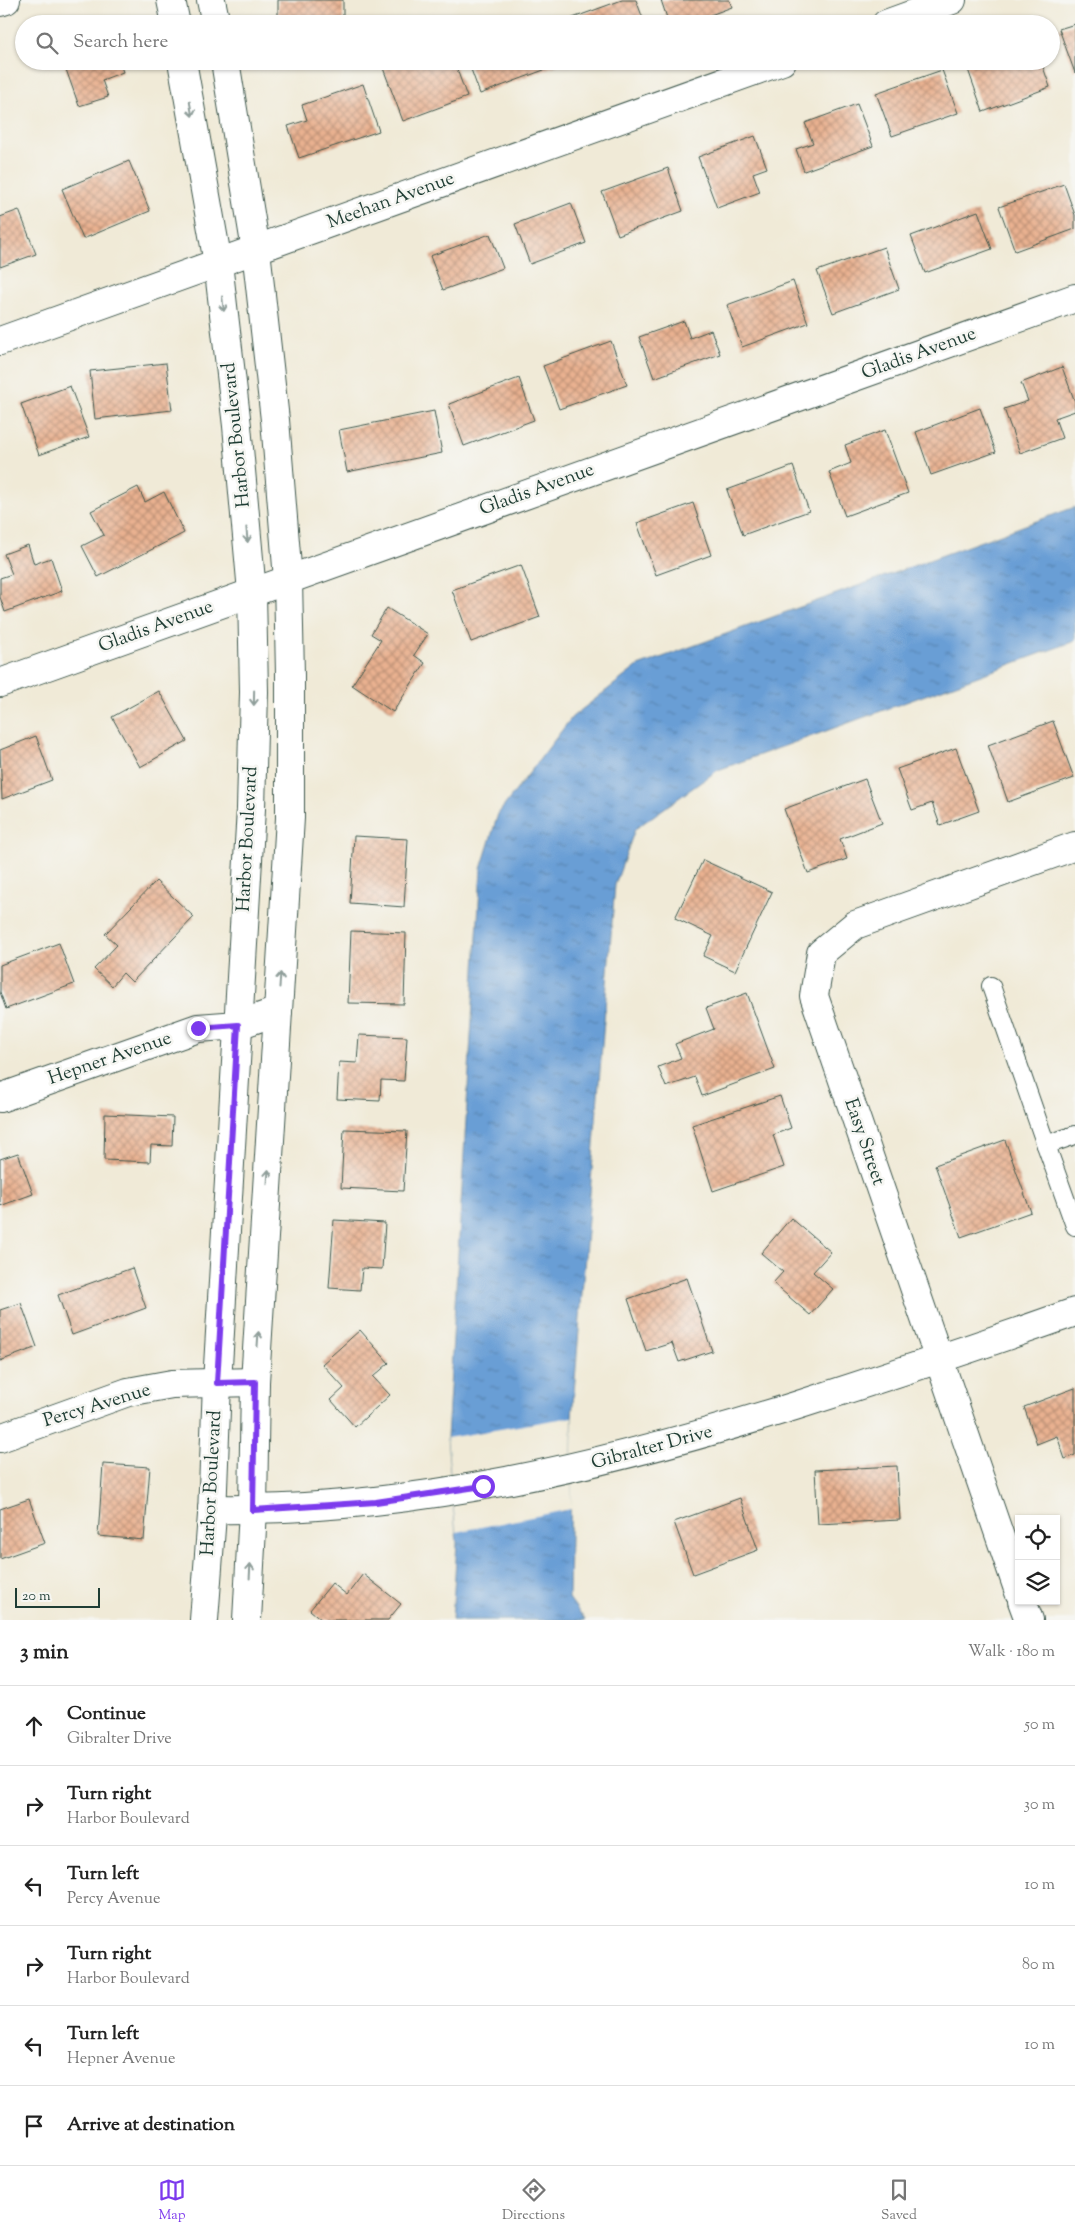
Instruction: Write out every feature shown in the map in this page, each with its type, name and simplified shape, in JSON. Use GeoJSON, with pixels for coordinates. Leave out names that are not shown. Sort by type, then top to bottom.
{"type":"FeatureCollection","features":[{"type":"Feature","properties":{"kind":"street"},"geometry":{"type":"LineString","coordinates":[[0,2],[6,0]]}},
{"type":"Feature","properties":{"kind":"street"},"geometry":{"type":"LineString","coordinates":[[172,0],[174,15]]}},
{"type":"Feature","properties":{"kind":"street"},"geometry":{"type":"LineString","coordinates":[[211,0],[214,15]]}},
{"type":"Feature","properties":{"kind":"street"},"geometry":{"type":"LineString","coordinates":[[911,15],[952,0]]}},
{"type":"Feature","properties":{"kind":"street","name":"Harbor Boulevard"},"geometry":{"type":"LineString","coordinates":[[184,70],[218,263],[237,426],[252,592],[254,692],[251,809],[217,1383],[212,1510],[204,1620]]}},
{"type":"Feature","properties":{"kind":"street","name":"Harbor Boulevard"},"geometry":{"type":"LineString","coordinates":[[226,70],[256,250],[275,420],[288,579],[290,676],[290,818],[255,1382],[253,1510],[247,1620]]}},
{"type":"Feature","properties":{"kind":"street","name":"Meehan Avenue"},"geometry":{"type":"LineString","coordinates":[[0,341],[757,70]]}},
{"type":"Feature","properties":{"kind":"street","name":"Gladis Avenue"},"geometry":{"type":"LineString","coordinates":[[0,683],[1075,298]]}},
{"type":"Feature","properties":{"kind":"street","name":"Easy Street"},"geometry":{"type":"LineString","coordinates":[[1015,1580],[814,996],[821,952],[855,925],[1075,846]]}},
{"type":"Feature","properties":{"kind":"street","name":"Hepner Avenue"},"geometry":{"type":"LineString","coordinates":[[0,1098],[198,1028],[238,1025],[278,1011]]}},
{"type":"Feature","properties":{"kind":"street","name":"Gibralter Drive"},"geometry":{"type":"LineString","coordinates":[[212,1510],[253,1510],[376,1502],[572,1469],[693,1438],[939,1361],[1075,1312]]}},
{"type":"Feature","properties":{"kind":"street","name":"Percy Avenue"},"geometry":{"type":"LineString","coordinates":[[0,1438],[128,1392],[172,1384],[255,1382]]}},
{"type":"Feature","properties":{"kind":"street"},"geometry":{"type":"LineString","coordinates":[[1023,1605],[1028,1620]]}},
{"type":"Feature","properties":{"kind":"lane"},"geometry":{"type":"LineString","coordinates":[[991,986],[1075,1226]]}},
{"type":"Feature","properties":{"kind":"lane"},"geometry":{"type":"LineString","coordinates":[[1046,1145],[1075,1135]]}},
{"type":"Feature","properties":{"kind":"water"},"geometry":{"type":"Polygon","coordinates":[[[1075,507],[1075,641],[718,770],[635,829],[615,885],[572,1417],[569,1598],[585,1620],[452,1620],[457,1543],[447,1438],[481,869],[498,814],[572,717],[638,666],[1075,507]]]}},
{"type":"Feature","properties":{"kind":"pier"},"geometry":{"type":"Polygon","coordinates":[[[572,1417],[571,1509],[456,1532],[447,1438],[572,1417]]]}},
{"type":"Feature","properties":{"kind":"building"},"geometry":{"type":"Polygon","coordinates":[[[278,0],[343,0],[343,15],[278,15],[278,0]]]}},
{"type":"Feature","properties":{"kind":"building"},"geometry":{"type":"Polygon","coordinates":[[[622,0],[636,0],[642,15],[581,15],[622,0]]]}},
{"type":"Feature","properties":{"kind":"building"},"geometry":{"type":"Polygon","coordinates":[[[661,0],[729,0],[732,7],[710,15],[666,15],[661,0]]]}},
{"type":"Feature","properties":{"kind":"building"},"geometry":{"type":"Polygon","coordinates":[[[1075,24],[1075,73],[1060,32],[1060,29],[1075,24]]]}},
{"type":"Feature","properties":{"kind":"building"},"geometry":{"type":"Polygon","coordinates":[[[66,70],[122,70],[123,72],[102,80],[108,97],[79,106],[66,70]]]}},
{"type":"Feature","properties":{"kind":"building"},"geometry":{"type":"Polygon","coordinates":[[[384,70],[457,70],[467,97],[403,121],[384,70]]]}},
{"type":"Feature","properties":{"kind":"building"},"geometry":{"type":"Polygon","coordinates":[[[471,70],[544,70],[480,94],[471,70]]]}},
{"type":"Feature","properties":{"kind":"building"},"geometry":{"type":"Polygon","coordinates":[[[942,70],[958,113],[892,136],[876,93],[942,70]]]}},
{"type":"Feature","properties":{"kind":"building"},"geometry":{"type":"Polygon","coordinates":[[[968,70],[1044,70],[1050,87],[983,112],[968,70]]]}},
{"type":"Feature","properties":{"kind":"building"},"geometry":{"type":"Polygon","coordinates":[[[363,84],[379,131],[299,158],[288,126],[307,120],[302,105],[363,84]]]}},
{"type":"Feature","properties":{"kind":"building"},"geometry":{"type":"Polygon","coordinates":[[[857,104],[873,146],[804,171],[796,149],[813,143],[805,123],[857,104]]]}},
{"type":"Feature","properties":{"kind":"building"},"geometry":{"type":"Polygon","coordinates":[[[755,136],[767,168],[753,173],[760,192],[717,208],[698,157],[755,136]]]}},
{"type":"Feature","properties":{"kind":"building"},"geometry":{"type":"Polygon","coordinates":[[[129,161],[150,211],[83,239],[62,189],[129,161]]]}},
{"type":"Feature","properties":{"kind":"building"},"geometry":{"type":"Polygon","coordinates":[[[668,168],[683,211],[618,235],[602,192],[668,168]]]}},
{"type":"Feature","properties":{"kind":"building"},"geometry":{"type":"Polygon","coordinates":[[[1064,184],[1075,215],[1075,229],[1015,251],[999,207],[1064,184]]]}},
{"type":"Feature","properties":{"kind":"building"},"geometry":{"type":"Polygon","coordinates":[[[571,203],[586,243],[530,264],[515,224],[571,203]]]}},
{"type":"Feature","properties":{"kind":"building"},"geometry":{"type":"Polygon","coordinates":[[[19,210],[36,254],[0,267],[0,217],[19,210]]]}},
{"type":"Feature","properties":{"kind":"building"},"geometry":{"type":"Polygon","coordinates":[[[978,211],[992,249],[925,273],[911,236],[978,211]]]}},
{"type":"Feature","properties":{"kind":"building"},"geometry":{"type":"Polygon","coordinates":[[[490,234],[503,268],[443,290],[430,256],[490,234]]]}},
{"type":"Feature","properties":{"kind":"building"},"geometry":{"type":"Polygon","coordinates":[[[884,247],[899,289],[833,313],[817,271],[884,247]]]}},
{"type":"Feature","properties":{"kind":"building"},"geometry":{"type":"Polygon","coordinates":[[[793,281],[808,323],[742,347],[727,305],[793,281]]]}},
{"type":"Feature","properties":{"kind":"building"},"geometry":{"type":"Polygon","coordinates":[[[684,321],[690,338],[711,330],[720,354],[654,378],[639,337],[684,321]]]}},
{"type":"Feature","properties":{"kind":"building"},"geometry":{"type":"Polygon","coordinates":[[[611,341],[627,385],[559,409],[543,366],[611,341]]]}},
{"type":"Feature","properties":{"kind":"building"},"geometry":{"type":"Polygon","coordinates":[[[166,363],[172,410],[95,419],[90,371],[166,363]]]}},
{"type":"Feature","properties":{"kind":"building"},"geometry":{"type":"Polygon","coordinates":[[[1062,367],[1075,402],[1075,411],[1055,418],[1062,438],[1020,453],[1004,409],[1028,401],[1021,383],[1062,367]]]}},
{"type":"Feature","properties":{"kind":"building"},"geometry":{"type":"Polygon","coordinates":[[[519,378],[534,420],[464,446],[449,404],[519,378]]]}},
{"type":"Feature","properties":{"kind":"building"},"geometry":{"type":"Polygon","coordinates":[[[70,386],[89,437],[39,455],[21,404],[70,386]]]}},
{"type":"Feature","properties":{"kind":"building"},"geometry":{"type":"Polygon","coordinates":[[[980,408],[996,452],[931,475],[916,432],[980,408]]]}},
{"type":"Feature","properties":{"kind":"building"},"geometry":{"type":"Polygon","coordinates":[[[434,411],[442,453],[347,472],[339,430],[434,411]]]}},
{"type":"Feature","properties":{"kind":"building"},"geometry":{"type":"Polygon","coordinates":[[[885,430],[908,493],[845,516],[829,472],[851,463],[845,445],[885,430]]]}},
{"type":"Feature","properties":{"kind":"building"},"geometry":{"type":"Polygon","coordinates":[[[793,466],[809,511],[743,535],[727,490],[793,466]]]}},
{"type":"Feature","properties":{"kind":"building"},"geometry":{"type":"Polygon","coordinates":[[[138,487],[145,502],[164,492],[184,533],[98,577],[82,546],[104,535],[91,511],[138,487]]]}},
{"type":"Feature","properties":{"kind":"building"},"geometry":{"type":"Polygon","coordinates":[[[693,503],[711,555],[656,575],[637,523],[693,503]]]}},
{"type":"Feature","properties":{"kind":"building"},"geometry":{"type":"Polygon","coordinates":[[[28,545],[34,564],[51,558],[62,591],[5,612],[0,597],[0,578],[12,574],[4,554],[28,545]]]}},
{"type":"Feature","properties":{"kind":"building"},"geometry":{"type":"Polygon","coordinates":[[[521,565],[540,617],[471,642],[452,590],[521,565]]]}},
{"type":"Feature","properties":{"kind":"building"},"geometry":{"type":"Polygon","coordinates":[[[387,608],[428,634],[414,655],[425,663],[393,712],[352,685],[381,640],[371,634],[387,608]]]}},
{"type":"Feature","properties":{"kind":"building"},"geometry":{"type":"Polygon","coordinates":[[[159,691],[187,741],[140,767],[112,717],[159,691]]]}},
{"type":"Feature","properties":{"kind":"building"},"geometry":{"type":"Polygon","coordinates":[[[1053,721],[1074,778],[1008,802],[988,745],[1053,721]]]}},
{"type":"Feature","properties":{"kind":"building"},"geometry":{"type":"Polygon","coordinates":[[[36,736],[52,780],[2,799],[0,750],[36,736]]]}},
{"type":"Feature","properties":{"kind":"building"},"geometry":{"type":"Polygon","coordinates":[[[956,748],[979,811],[940,825],[932,803],[912,810],[897,769],[956,748]]]}},
{"type":"Feature","properties":{"kind":"building"},"geometry":{"type":"Polygon","coordinates":[[[865,779],[882,823],[840,839],[847,859],[808,873],[784,809],[865,779]]]}},
{"type":"Feature","properties":{"kind":"building"},"geometry":{"type":"Polygon","coordinates":[[[354,836],[408,839],[404,907],[350,903],[354,836]]]}},
{"type":"Feature","properties":{"kind":"building"},"geometry":{"type":"Polygon","coordinates":[[[703,860],[772,892],[735,971],[703,956],[713,936],[675,918],[703,860]]]}},
{"type":"Feature","properties":{"kind":"building"},"geometry":{"type":"Polygon","coordinates":[[[156,881],[194,917],[132,982],[123,973],[112,986],[94,969],[117,945],[105,934],[156,881]]]}},
{"type":"Feature","properties":{"kind":"building"},"geometry":{"type":"Polygon","coordinates":[[[351,931],[406,933],[404,1004],[348,1003],[351,931]]]}},
{"type":"Feature","properties":{"kind":"building"},"geometry":{"type":"Polygon","coordinates":[[[59,943],[74,984],[6,1009],[0,992],[0,965],[59,943]]]}},
{"type":"Feature","properties":{"kind":"building"},"geometry":{"type":"Polygon","coordinates":[[[747,993],[775,1069],[702,1096],[695,1077],[666,1087],[658,1067],[681,1058],[675,1044],[714,1029],[706,1008],[747,993]]]}},
{"type":"Feature","properties":{"kind":"building"},"geometry":{"type":"Polygon","coordinates":[[[359,1035],[407,1037],[404,1081],[381,1080],[380,1101],[337,1099],[339,1062],[357,1063],[359,1035]]]}},
{"type":"Feature","properties":{"kind":"building"},"geometry":{"type":"Polygon","coordinates":[[[780,1096],[791,1128],[773,1135],[784,1167],[713,1191],[692,1125],[780,1096]]]}},
{"type":"Feature","properties":{"kind":"building"},"geometry":{"type":"Polygon","coordinates":[[[105,1114],[173,1117],[172,1146],[151,1145],[150,1162],[104,1160],[105,1114]]]}},
{"type":"Feature","properties":{"kind":"building"},"geometry":{"type":"Polygon","coordinates":[[[344,1129],[407,1131],[403,1191],[341,1188],[344,1129]]]}},
{"type":"Feature","properties":{"kind":"building"},"geometry":{"type":"Polygon","coordinates":[[[1005,1140],[1031,1212],[961,1237],[935,1165],[1005,1140]]]}},
{"type":"Feature","properties":{"kind":"building"},"geometry":{"type":"Polygon","coordinates":[[[18,1153],[33,1194],[0,1206],[0,1159],[18,1153]]]}},
{"type":"Feature","properties":{"kind":"building"},"geometry":{"type":"Polygon","coordinates":[[[791,1218],[831,1252],[813,1272],[833,1289],[810,1315],[773,1283],[783,1272],[761,1253],[791,1218]]]}},
{"type":"Feature","properties":{"kind":"building"},"geometry":{"type":"Polygon","coordinates":[[[334,1220],[385,1223],[382,1269],[362,1268],[360,1290],[329,1288],[334,1220]]]}},
{"type":"Feature","properties":{"kind":"building"},"geometry":{"type":"Polygon","coordinates":[[[132,1268],[146,1308],[72,1335],[58,1295],[132,1268]]]}},
{"type":"Feature","properties":{"kind":"building"},"geometry":{"type":"Polygon","coordinates":[[[687,1278],[712,1351],[679,1362],[672,1343],[646,1351],[628,1299],[687,1278]]]}},
{"type":"Feature","properties":{"kind":"building"},"geometry":{"type":"Polygon","coordinates":[[[21,1303],[37,1347],[0,1361],[0,1310],[21,1303]]]}},
{"type":"Feature","properties":{"kind":"building"},"geometry":{"type":"Polygon","coordinates":[[[360,1330],[389,1363],[373,1377],[390,1395],[355,1427],[331,1400],[344,1388],[322,1364],[360,1330]]]}},
{"type":"Feature","properties":{"kind":"building"},"geometry":{"type":"Polygon","coordinates":[[[1075,1388],[1075,1455],[1065,1459],[1057,1436],[1037,1444],[1024,1407],[1075,1388]]]}},
{"type":"Feature","properties":{"kind":"building"},"geometry":{"type":"Polygon","coordinates":[[[103,1464],[150,1467],[144,1540],[98,1536],[103,1464]]]}},
{"type":"Feature","properties":{"kind":"building"},"geometry":{"type":"Polygon","coordinates":[[[897,1466],[900,1520],[818,1524],[815,1470],[897,1466]]]}},
{"type":"Feature","properties":{"kind":"building"},"geometry":{"type":"Polygon","coordinates":[[[740,1498],[758,1550],[693,1574],[674,1522],[740,1498]]]}},
{"type":"Feature","properties":{"kind":"building"},"geometry":{"type":"Polygon","coordinates":[[[29,1499],[45,1543],[0,1559],[0,1509],[29,1499]]]}},
{"type":"Feature","properties":{"kind":"building"},"geometry":{"type":"Polygon","coordinates":[[[363,1574],[401,1604],[388,1620],[322,1620],[310,1610],[332,1583],[347,1595],[363,1574]]]}},
{"type":"Feature","properties":{"kind":"route"},"geometry":{"type":"LineString","coordinates":[[198,1028],[238,1025],[217,1383],[255,1382],[253,1510],[376,1502],[483,1486]]}}]}
